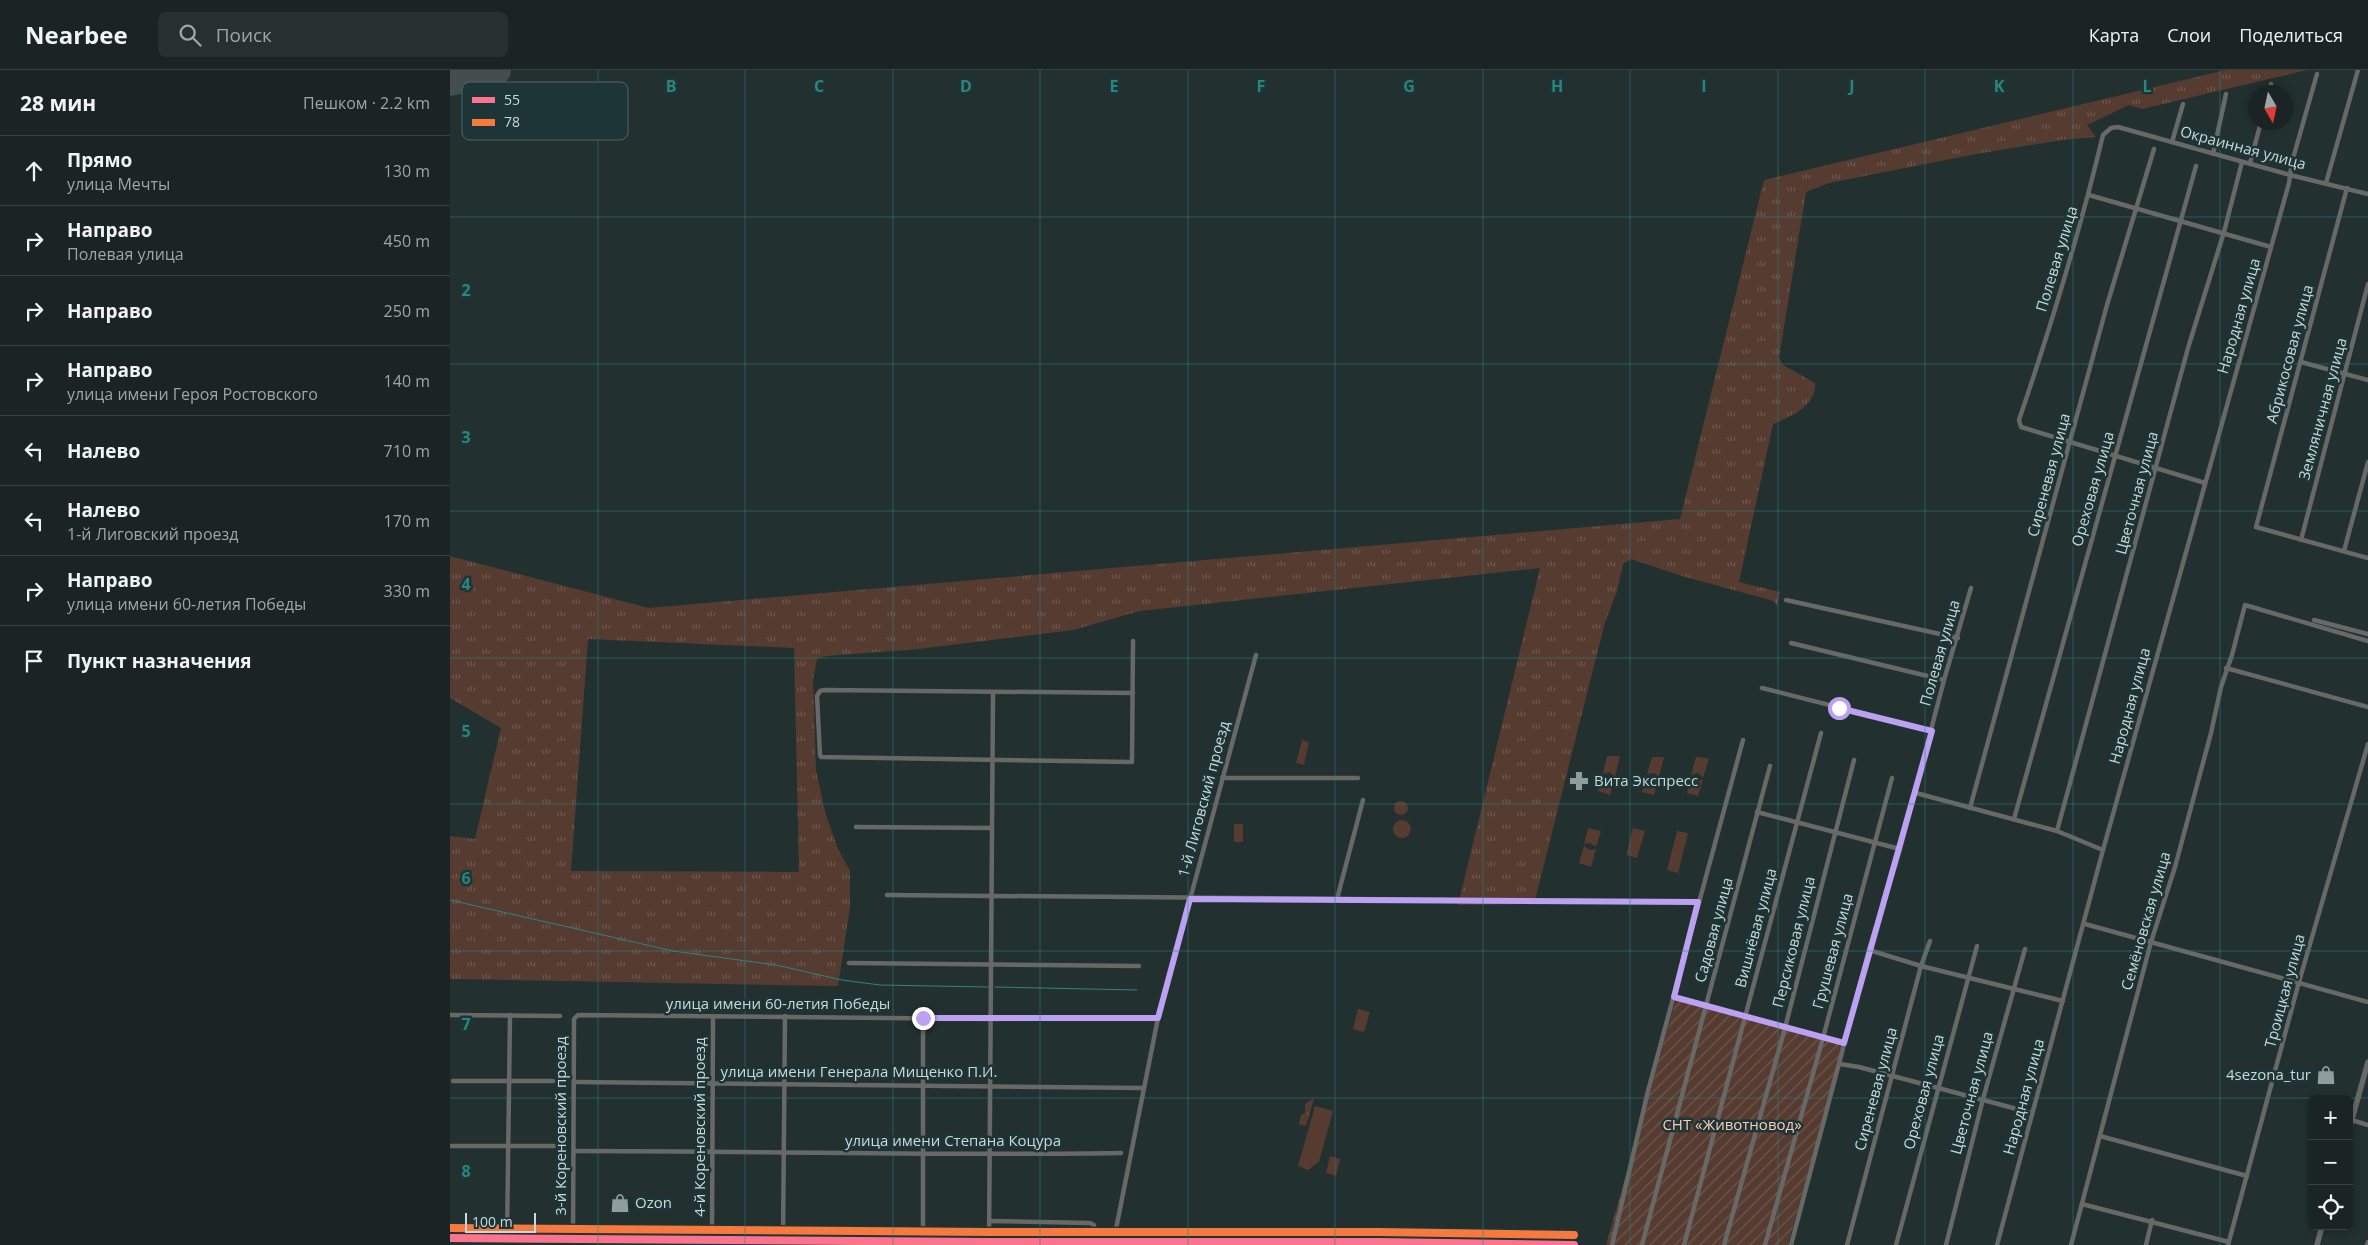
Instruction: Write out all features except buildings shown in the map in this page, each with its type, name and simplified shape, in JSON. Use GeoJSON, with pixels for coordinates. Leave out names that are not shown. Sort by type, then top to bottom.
{"type":"FeatureCollection","features":[{"type":"Feature","properties":{"kind":"street"},"geometry":{"type":"LineString","coordinates":[[2326,183],[2358,70]]}},
{"type":"Feature","properties":{"kind":"street"},"geometry":{"type":"LineString","coordinates":[[2290,175],[2317,74]]}},
{"type":"Feature","properties":{"kind":"street"},"geometry":{"type":"LineString","coordinates":[[2213,154],[2226,94]]}},
{"type":"Feature","properties":{"kind":"street"},"geometry":{"type":"LineString","coordinates":[[2172,142],[2183,104]]}},
{"type":"Feature","properties":{"kind":"street","name":"Окраинная улица"},"geometry":{"type":"LineString","coordinates":[[2111,128],[2118,127],[2290,175],[2368,193]]}},
{"type":"Feature","properties":{"kind":"street","name":"Полевая улица"},"geometry":{"type":"LineString","coordinates":[[2070,443],[2021,428],[2020,420],[2040,360],[2089,195],[2103,135],[2111,128]]}},
{"type":"Feature","properties":{"kind":"street"},"geometry":{"type":"LineString","coordinates":[[2250,163],[2259,130]]}},
{"type":"Feature","properties":{"kind":"street","name":"Сиреневая улица"},"geometry":{"type":"LineString","coordinates":[[1970,808],[2107,305],[2154,150]]}},
{"type":"Feature","properties":{"kind":"street","name":"Цветочная улица"},"geometry":{"type":"LineString","coordinates":[[2057,831],[2157,469],[2188,348],[2224,232],[2242,162]]}},
{"type":"Feature","properties":{"kind":"street","name":"Ореховая улица"},"geometry":{"type":"LineString","coordinates":[[2014,819],[2196,166]]}},
{"type":"Feature","properties":{"kind":"street","name":"Народная улица"},"geometry":{"type":"LineString","coordinates":[[1997,1245],[2085,924],[2103,850],[2290,175]]}},
{"type":"Feature","properties":{"kind":"street","name":"Абрикосовая улица"},"geometry":{"type":"LineString","coordinates":[[2301,540],[2256,527],[2347,188]]}},
{"type":"Feature","properties":{"kind":"street"},"geometry":{"type":"LineString","coordinates":[[2089,195],[2224,232],[2271,247]]}},
{"type":"Feature","properties":{"kind":"street","name":"Земляничная улица"},"geometry":{"type":"LineString","coordinates":[[2301,540],[2368,284]]}},
{"type":"Feature","properties":{"kind":"street"},"geometry":{"type":"LineString","coordinates":[[2301,362],[2368,380]]}},
{"type":"Feature","properties":{"kind":"street"},"geometry":{"type":"LineString","coordinates":[[2070,443],[2205,482]]}},
{"type":"Feature","properties":{"kind":"street"},"geometry":{"type":"LineString","coordinates":[[2344,551],[2368,462]]}},
{"type":"Feature","properties":{"kind":"street"},"geometry":{"type":"LineString","coordinates":[[2301,540],[2368,558]]}},
{"type":"Feature","properties":{"kind":"street","name":"Полевая улица"},"geometry":{"type":"LineString","coordinates":[[1791,1245],[1869,950],[1916,793],[1944,680],[1972,588]]}},
{"type":"Feature","properties":{"kind":"street"},"geometry":{"type":"LineString","coordinates":[[1786,600],[1958,638]]}},
{"type":"Feature","properties":{"kind":"street","name":"Семёновская улица"},"geometry":{"type":"LineString","coordinates":[[2071,1245],[2151,942],[2175,867],[2226,668],[2232,655],[2245,604],[2368,641]]}},
{"type":"Feature","properties":{"kind":"street"},"geometry":{"type":"LineString","coordinates":[[2314,620],[2368,634]]}},
{"type":"Feature","properties":{"kind":"street"},"geometry":{"type":"LineString","coordinates":[[1133,693],[824,690],[820,691],[817,696],[821,757],[1132,762],[1134,641]]}},
{"type":"Feature","properties":{"kind":"street"},"geometry":{"type":"LineString","coordinates":[[1791,643],[1944,680]]}},
{"type":"Feature","properties":{"kind":"street","name":"1-й Лиговский проезд"},"geometry":{"type":"LineString","coordinates":[[1113,1243],[1158,1018],[1256,654]]}},
{"type":"Feature","properties":{"kind":"street"},"geometry":{"type":"LineString","coordinates":[[2226,668],[2368,707]]}},
{"type":"Feature","properties":{"kind":"street"},"geometry":{"type":"LineString","coordinates":[[1762,688],[1932,731]]}},
{"type":"Feature","properties":{"kind":"street"},"geometry":{"type":"LineString","coordinates":[[989,1243],[993,693]]}},
{"type":"Feature","properties":{"kind":"street","name":"Вишнёвая улица"},"geometry":{"type":"LineString","coordinates":[[1684,1245],[1821,733]]}},
{"type":"Feature","properties":{"kind":"street"},"geometry":{"type":"LineString","coordinates":[[1612,1245],[1648,1091],[1743,740]]}},
{"type":"Feature","properties":{"kind":"street","name":"Троицкая улица"},"geometry":{"type":"LineString","coordinates":[[2228,1243],[2299,982],[2368,744]]}},
{"type":"Feature","properties":{"kind":"street","name":"Персиковая улица"},"geometry":{"type":"LineString","coordinates":[[1724,1245],[1785,1028],[1854,760]]}},
{"type":"Feature","properties":{"kind":"street","name":"Садовая улица"},"geometry":{"type":"LineString","coordinates":[[1642,1245],[1770,766]]}},
{"type":"Feature","properties":{"kind":"street"},"geometry":{"type":"LineString","coordinates":[[1222,778],[1358,778]]}},
{"type":"Feature","properties":{"kind":"street","name":"Грушевая улица"},"geometry":{"type":"LineString","coordinates":[[1765,1245],[1824,1038],[1892,778]]}},
{"type":"Feature","properties":{"kind":"street"},"geometry":{"type":"LineString","coordinates":[[1916,793],[2057,831],[2103,850]]}},
{"type":"Feature","properties":{"kind":"street"},"geometry":{"type":"LineString","coordinates":[[1337,899],[1364,800]]}},
{"type":"Feature","properties":{"kind":"street"},"geometry":{"type":"LineString","coordinates":[[1757,812],[1900,849]]}},
{"type":"Feature","properties":{"kind":"street"},"geometry":{"type":"LineString","coordinates":[[856,827],[992,828]]}},
{"type":"Feature","properties":{"kind":"street"},"geometry":{"type":"LineString","coordinates":[[886,896],[1698,902]]}},
{"type":"Feature","properties":{"kind":"street"},"geometry":{"type":"LineString","coordinates":[[2085,924],[2368,1002]]}},
{"type":"Feature","properties":{"kind":"street","name":"Сиреневая улица"},"geometry":{"type":"LineString","coordinates":[[1847,1245],[1930,941]]}},
{"type":"Feature","properties":{"kind":"street","name":"Ореховая улица"},"geometry":{"type":"LineString","coordinates":[[1896,1245],[1977,946]]}},
{"type":"Feature","properties":{"kind":"street","name":"Цветочная улица"},"geometry":{"type":"LineString","coordinates":[[1946,1245],[1983,1099],[2025,949]]}},
{"type":"Feature","properties":{"kind":"street"},"geometry":{"type":"LineString","coordinates":[[1869,950],[1922,966],[2063,1001]]}},
{"type":"Feature","properties":{"kind":"street"},"geometry":{"type":"LineString","coordinates":[[849,963],[1139,966]]}},
{"type":"Feature","properties":{"kind":"street"},"geometry":{"type":"LineString","coordinates":[[1674,997],[1844,1043]]}},
{"type":"Feature","properties":{"kind":"street"},"geometry":{"type":"LineString","coordinates":[[450,1015],[560,1016]]}},
{"type":"Feature","properties":{"kind":"street"},"geometry":{"type":"LineString","coordinates":[[507,1238],[510,1146],[510,1015]]}},
{"type":"Feature","properties":{"kind":"street","name":"улица имени 60-летия Победы"},"geometry":{"type":"LineString","coordinates":[[578,1015],[991,1019],[1158,1018]]}},
{"type":"Feature","properties":{"kind":"street","name":"3-й Кореновский проезд"},"geometry":{"type":"LineString","coordinates":[[573,1238],[575,1151],[574,1019],[578,1015]]}},
{"type":"Feature","properties":{"kind":"street","name":"4-й Кореновский проезд"},"geometry":{"type":"LineString","coordinates":[[712,1238],[713,1016]]}},
{"type":"Feature","properties":{"kind":"street"},"geometry":{"type":"LineString","coordinates":[[783,1240],[785,1016]]}},
{"type":"Feature","properties":{"kind":"street"},"geometry":{"type":"LineString","coordinates":[[923,1018],[923,1242]]}},
{"type":"Feature","properties":{"kind":"street"},"geometry":{"type":"LineString","coordinates":[[2353,1116],[2368,1062]]}},
{"type":"Feature","properties":{"kind":"street"},"geometry":{"type":"LineString","coordinates":[[1840,1064],[1938,1087],[2032,1113]]}},
{"type":"Feature","properties":{"kind":"street"},"geometry":{"type":"LineString","coordinates":[[453,1081],[553,1081]]}},
{"type":"Feature","properties":{"kind":"street","name":"улица имени Генерала Мищенко П.И."},"geometry":{"type":"LineString","coordinates":[[575,1082],[1144,1088]]}},
{"type":"Feature","properties":{"kind":"street"},"geometry":{"type":"LineString","coordinates":[[2353,1120],[2368,1125]]}},
{"type":"Feature","properties":{"kind":"street"},"geometry":{"type":"LineString","coordinates":[[2100,1136],[2247,1176]]}},
{"type":"Feature","properties":{"kind":"street"},"geometry":{"type":"LineString","coordinates":[[451,1146],[554,1146]]}},
{"type":"Feature","properties":{"kind":"street","name":"улица имени Степана Коцура"},"geometry":{"type":"LineString","coordinates":[[575,1151],[922,1152],[990,1155],[1121,1154]]}},
{"type":"Feature","properties":{"kind":"street"},"geometry":{"type":"LineString","coordinates":[[2082,1204],[2152,1220],[2228,1243]]}},
{"type":"Feature","properties":{"kind":"street"},"geometry":{"type":"LineString","coordinates":[[2146,1245],[2152,1220]]}},
{"type":"Feature","properties":{"kind":"street"},"geometry":{"type":"LineString","coordinates":[[990,1221],[1090,1223],[1094,1225],[1094,1242]]}},
{"type":"Feature","properties":{"kind":"street"},"geometry":{"type":"LineString","coordinates":[[2317,1245],[2321,1230]]}},
{"type":"Feature","properties":{"kind":"street"},"geometry":{"type":"LineString","coordinates":[[450,1238],[712,1238],[989,1243],[1444,1245]]}},
{"type":"Feature","properties":{"kind":"street"},"geometry":{"type":"LineString","coordinates":[[549,1238],[549,1245]]}},
{"type":"Feature","properties":{"kind":"street"},"geometry":{"type":"LineString","coordinates":[[573,1238],[649,1243],[923,1242]]}},
{"type":"Feature","properties":{"kind":"street"},"geometry":{"type":"LineString","coordinates":[[1113,1243],[1380,1242],[1574,1245]]}},
{"type":"Feature","properties":{"kind":"green space"},"geometry":{"type":"Polygon","coordinates":[[[2226,70],[2307,70],[2142,109],[2129,105],[2087,125],[2096,137],[2062,140],[1976,154],[1829,183],[1806,192],[1779,358],[1783,365],[1815,383],[1815,391],[1807,404],[1795,414],[1773,424],[1739,582],[1780,592],[1777,606],[1774,601],[1682,576],[1631,559],[1623,564],[1617,591],[1604,626],[1534,904],[1458,905],[1540,568],[1140,611],[1073,630],[919,649],[826,656],[817,659],[813,680],[816,771],[826,815],[838,849],[850,871],[850,907],[838,986],[450,979],[450,836],[475,839],[501,728],[450,698],[450,556],[649,608],[1680,519],[1764,180],[2226,70]],[[588,639],[571,871],[799,872],[794,648],[588,639]]]}},
{"type":"Feature","properties":{"kind":"green space"},"geometry":{"type":"Polygon","coordinates":[[[1302,740],[1309,742],[1304,765],[1296,763],[1302,740]]]}},
{"type":"Feature","properties":{"kind":"green space"},"geometry":{"type":"Polygon","coordinates":[[[1607,756],[1620,756],[1615,777],[1609,772],[1603,774],[1607,756]]]}},
{"type":"Feature","properties":{"kind":"green space"},"geometry":{"type":"Polygon","coordinates":[[[1652,757],[1664,757],[1659,777],[1654,773],[1647,774],[1652,757]]]}},
{"type":"Feature","properties":{"kind":"green space"},"geometry":{"type":"Polygon","coordinates":[[[1696,757],[1709,758],[1703,778],[1698,773],[1691,775],[1696,757]]]}},
{"type":"Feature","properties":{"kind":"green space"},"geometry":{"type":"Polygon","coordinates":[[[1602,775],[1607,780],[1615,778],[1610,795],[1598,791],[1602,775]]]}},
{"type":"Feature","properties":{"kind":"green space"},"geometry":{"type":"Polygon","coordinates":[[[1647,776],[1652,780],[1659,779],[1654,795],[1642,792],[1647,776]]]}},
{"type":"Feature","properties":{"kind":"green space"},"geometry":{"type":"Polygon","coordinates":[[[1691,776],[1696,781],[1703,779],[1698,796],[1687,793],[1691,776]]]}},
{"type":"Feature","properties":{"kind":"green space"},"geometry":{"type":"Polygon","coordinates":[[[1398,801],[1404,801],[1408,808],[1404,815],[1398,815],[1394,811],[1394,805],[1398,801]]]}},
{"type":"Feature","properties":{"kind":"green space"},"geometry":{"type":"Polygon","coordinates":[[[1398,820],[1406,820],[1411,825],[1409,836],[1398,838],[1393,833],[1393,825],[1398,820]]]}},
{"type":"Feature","properties":{"kind":"green space"},"geometry":{"type":"Polygon","coordinates":[[[1234,824],[1243,824],[1243,842],[1234,842],[1234,824]]]}},
{"type":"Feature","properties":{"kind":"green space"},"geometry":{"type":"Polygon","coordinates":[[[1588,828],[1601,831],[1596,847],[1590,843],[1584,844],[1588,828]]]}},
{"type":"Feature","properties":{"kind":"green space"},"geometry":{"type":"Polygon","coordinates":[[[1633,828],[1645,831],[1637,858],[1626,855],[1633,828]]]}},
{"type":"Feature","properties":{"kind":"green space"},"geometry":{"type":"Polygon","coordinates":[[[1677,831],[1688,833],[1678,873],[1667,870],[1677,831]]]}},
{"type":"Feature","properties":{"kind":"green space"},"geometry":{"type":"Polygon","coordinates":[[[1584,846],[1589,850],[1596,849],[1591,867],[1579,863],[1584,846]]]}},
{"type":"Feature","properties":{"kind":"green space","name":"СНТ «Животновод»"},"geometry":{"type":"Polygon","coordinates":[[[1676,999],[1844,1043],[1788,1245],[1606,1245],[1676,999]]]}},
{"type":"Feature","properties":{"kind":"green space"},"geometry":{"type":"Polygon","coordinates":[[[1358,1009],[1370,1012],[1364,1032],[1353,1029],[1358,1009]]]}},
{"type":"Feature","properties":{"kind":"green space"},"geometry":{"type":"Polygon","coordinates":[[[1314,1098],[1306,1126],[1299,1124],[1301,1115],[1305,1113],[1305,1104],[1314,1098]]]}},
{"type":"Feature","properties":{"kind":"green space"},"geometry":{"type":"Polygon","coordinates":[[[1315,1106],[1333,1111],[1319,1162],[1308,1170],[1298,1166],[1315,1106]]]}},
{"type":"Feature","properties":{"kind":"green space"},"geometry":{"type":"Polygon","coordinates":[[[1330,1156],[1340,1159],[1336,1176],[1326,1173],[1330,1156]]]}},
{"type":"Feature","properties":{"kind":"waterway"},"geometry":{"type":"LineString","coordinates":[[450,900],[673,951],[776,965],[842,980],[880,985],[988,987]]}},
{"type":"Feature","properties":{"kind":"waterway"},"geometry":{"type":"LineString","coordinates":[[995,987],[1137,990]]}},
{"type":"Feature","properties":{"kind":"runway"},"geometry":{"type":"LineString","coordinates":[[450,80],[495,70]]}},
{"type":"Feature","properties":{"kind":"transit line","name":"78"},"geometry":{"type":"LineString","coordinates":[[450,1228],[989,1232],[1380,1232],[1574,1235]]}},
{"type":"Feature","properties":{"kind":"transit line","name":"55"},"geometry":{"type":"LineString","coordinates":[[450,1238],[989,1242],[1380,1242],[1574,1245]]}},
{"type":"Feature","properties":{"kind":"place","name":"Вита Экспресс"},"geometry":{"type":"Point","coordinates":[1579,781]}},
{"type":"Feature","properties":{"kind":"place","name":"4sezona_tur"},"geometry":{"type":"Point","coordinates":[2326,1075]}},
{"type":"Feature","properties":{"kind":"place","name":"Ozon"},"geometry":{"type":"Point","coordinates":[620,1203]}},
{"type":"Feature","properties":{"kind":"route"},"geometry":{"type":"LineString","coordinates":[[923,1018],[1158,1018],[1190,899],[1540,899],[1698,902],[1674,997],[1844,1043],[1932,731],[1839,708]]}}]}
